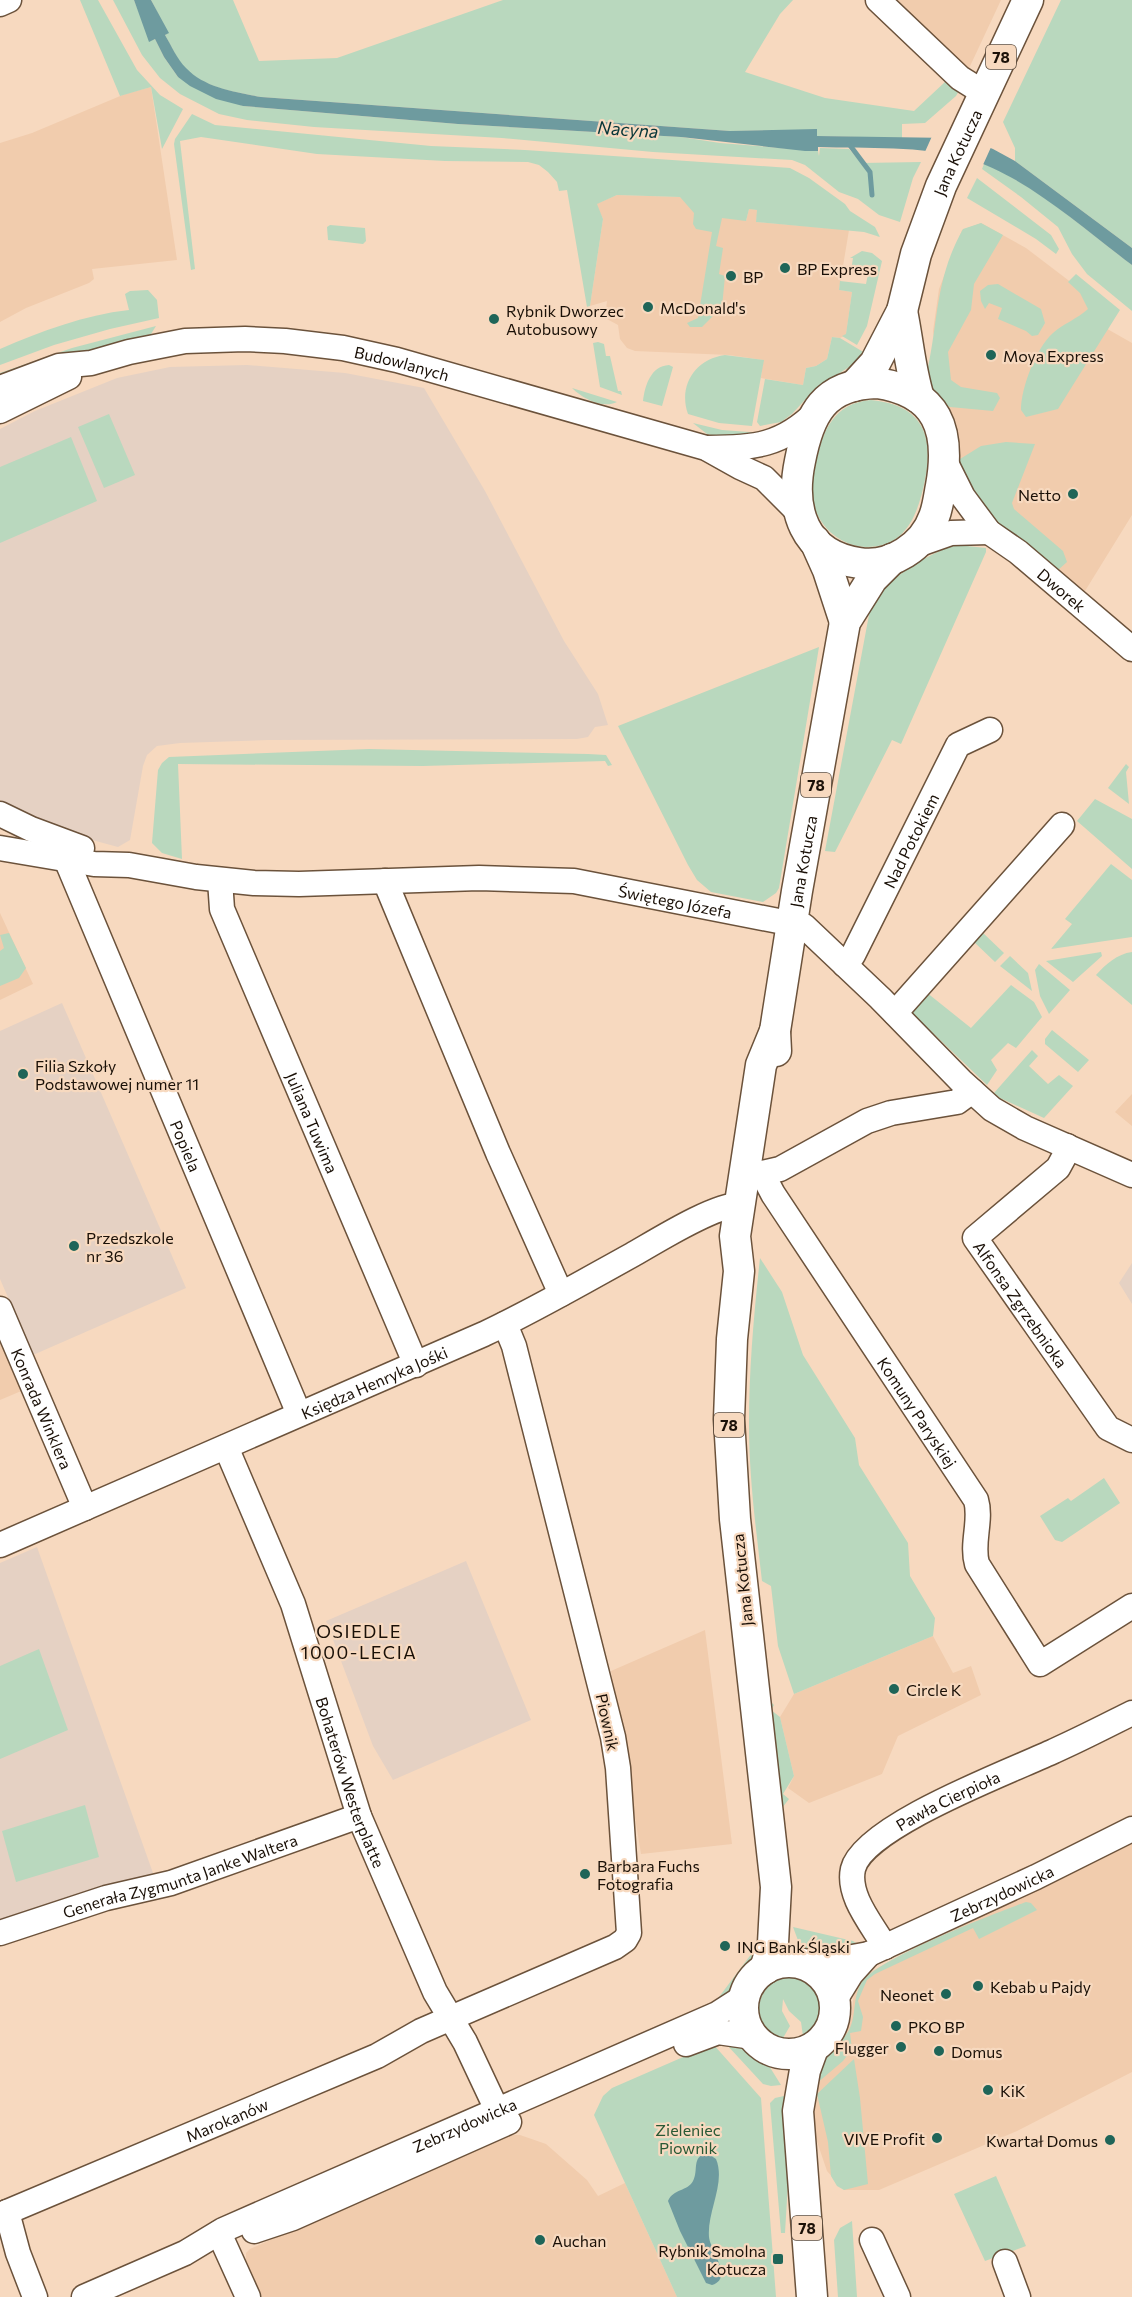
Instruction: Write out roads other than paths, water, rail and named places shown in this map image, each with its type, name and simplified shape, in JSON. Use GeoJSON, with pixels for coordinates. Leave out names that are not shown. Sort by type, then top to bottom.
{"type":"FeatureCollection","features":[{"type":"Feature","properties":{"kind":"main road","name":"Jana Kotucza"},"geometry":{"type":"LineString","coordinates":[[854,386],[875,363],[902,311],[916,254],[941,186],[1029,0]]}},
{"type":"Feature","properties":{"kind":"main road","name":"Jana Kotucza"},"geometry":{"type":"LineString","coordinates":[[902,311],[909,345],[911,373],[919,398]]}},
{"type":"Feature","properties":{"kind":"main road","name":"78"},"geometry":{"type":"LineString","coordinates":[[866,383],[889,385],[903,389],[919,398],[936,418],[942,430],[945,461],[933,519],[925,534],[903,553],[870,564],[842,560],[823,549],[815,541],[802,522],[799,513],[796,492],[797,475],[806,431],[817,411],[837,393],[854,386],[866,383]]}},
{"type":"Feature","properties":{"kind":"main road","name":"Jana Kotucza"},"geometry":{"type":"LineString","coordinates":[[815,541],[828,570],[845,622]]}},
{"type":"Feature","properties":{"kind":"main road","name":"Jana Kotucza"},"geometry":{"type":"LineString","coordinates":[[739,1271],[752,1237],[777,1068],[775,1031],[845,622],[872,579],[903,553]]}},
{"type":"Feature","properties":{"kind":"main road","name":"Jana Kotucza"},"geometry":{"type":"LineString","coordinates":[[765,1969],[773,1942],[776,1887],[731,1464],[730,1378],[739,1271],[735,1236],[761,1065],[775,1031]]}},
{"type":"Feature","properties":{"kind":"main road","name":"Jana Kotucza"},"geometry":{"type":"LineString","coordinates":[[776,1887],[790,1938],[809,1967]]}},
{"type":"Feature","properties":{"kind":"main road"},"geometry":{"type":"LineString","coordinates":[[765,1969],[787,1962],[809,1967]]}},
{"type":"Feature","properties":{"kind":"main road","name":"78"},"geometry":{"type":"LineString","coordinates":[[809,1967],[828,1982],[835,2000],[832,2027],[826,2037],[813,2048],[798,2111],[812,2297]]}},
{"type":"Feature","properties":{"kind":"main road","name":"78"},"geometry":{"type":"LineString","coordinates":[[765,1969],[751,1982],[743,2006],[744,2018],[783,2071],[798,2111]]}},
{"type":"Feature","properties":{"kind":"main road"},"geometry":{"type":"LineString","coordinates":[[761,2044],[792,2055],[813,2048]]}},
{"type":"Feature","properties":{"kind":"street"},"geometry":{"type":"LineString","coordinates":[[0,4],[9,0]]}},
{"type":"Feature","properties":{"kind":"street"},"geometry":{"type":"LineString","coordinates":[[878,0],[960,78],[980,103]]}},
{"type":"Feature","properties":{"kind":"street","name":"Budowlanych"},"geometry":{"type":"LineString","coordinates":[[0,388],[59,366],[91,363],[137,350],[185,341],[264,340],[342,348],[416,365],[706,448],[764,478],[799,513]]}},
{"type":"Feature","properties":{"kind":"street","name":"Budowlanych"},"geometry":{"type":"LineString","coordinates":[[0,411],[91,363]]}},
{"type":"Feature","properties":{"kind":"street","name":"Budowlanych"},"geometry":{"type":"LineString","coordinates":[[706,448],[744,448],[760,445],[790,432],[817,411]]}},
{"type":"Feature","properties":{"kind":"street","name":"Dworek"},"geometry":{"type":"LineString","coordinates":[[945,461],[959,491],[989,532],[1018,552],[1132,649]]}},
{"type":"Feature","properties":{"kind":"street"},"geometry":{"type":"LineString","coordinates":[[903,553],[951,533],[989,532]]}},
{"type":"Feature","properties":{"kind":"street","name":"Nad Potokiem"},"geometry":{"type":"LineString","coordinates":[[845,965],[853,955],[958,745],[990,730]]}},
{"type":"Feature","properties":{"kind":"street","name":"Świętego Józefa"},"geometry":{"type":"LineString","coordinates":[[0,814],[65,851],[94,864],[129,865],[220,880],[270,884],[494,878],[574,881],[804,926],[972,1091],[1005,1117],[1132,1175]]}},
{"type":"Feature","properties":{"kind":"street"},"geometry":{"type":"LineString","coordinates":[[895,1013],[1062,825]]}},
{"type":"Feature","properties":{"kind":"street","name":"Świętego Józefa"},"geometry":{"type":"LineString","coordinates":[[0,848],[65,851]]}},
{"type":"Feature","properties":{"kind":"street","name":"Popiela"},"geometry":{"type":"LineString","coordinates":[[65,851],[299,1414]]}},
{"type":"Feature","properties":{"kind":"street","name":"Juliana Tuwima"},"geometry":{"type":"LineString","coordinates":[[220,880],[222,909],[416,1365]]}},
{"type":"Feature","properties":{"kind":"street"},"geometry":{"type":"LineString","coordinates":[[385,881],[498,1153],[561,1294]]}},
{"type":"Feature","properties":{"kind":"street"},"geometry":{"type":"LineString","coordinates":[[762,1173],[780,1169],[867,1121],[891,1113],[957,1102],[972,1091]]}},
{"type":"Feature","properties":{"kind":"street","name":"Alfonsa Zgrzebnioka"},"geometry":{"type":"LineString","coordinates":[[1067,1146],[1058,1168],[975,1238],[1108,1428],[1132,1440]]}},
{"type":"Feature","properties":{"kind":"street","name":"Komuny Paryskiej"},"geometry":{"type":"LineString","coordinates":[[762,1173],[773,1194],[976,1500],[978,1509],[974,1547],[977,1564],[1040,1664],[1132,1606]]}},
{"type":"Feature","properties":{"kind":"street","name":"Księdza Henryka Jośki"},"geometry":{"type":"LineString","coordinates":[[0,1545],[416,1365],[505,1324],[685,1226],[726,1206],[740,1205]]}},
{"type":"Feature","properties":{"kind":"street","name":"Konrada Winklera"},"geometry":{"type":"LineString","coordinates":[[0,1310],[85,1508]]}},
{"type":"Feature","properties":{"kind":"street","name":"Piownik"},"geometry":{"type":"LineString","coordinates":[[451,2019],[615,1947],[625,1940],[629,1933],[618,1768],[613,1737],[514,1346],[505,1324]]}},
{"type":"Feature","properties":{"kind":"street","name":"Bohaterów Westerplatte"},"geometry":{"type":"LineString","coordinates":[[226,1447],[288,1591],[359,1816],[435,1992],[465,2042],[497,2110]]}},
{"type":"Feature","properties":{"kind":"street","name":"Pawła Cierpioła"},"geometry":{"type":"LineString","coordinates":[[877,1951],[854,1893],[852,1880],[856,1862],[871,1845],[893,1827],[1132,1713]]}},
{"type":"Feature","properties":{"kind":"street","name":"Generała Zygmunta Janke Waltera"},"geometry":{"type":"LineString","coordinates":[[0,1933],[106,1898],[171,1883],[359,1816]]}},
{"type":"Feature","properties":{"kind":"street","name":"Zebrzydowicka"},"geometry":{"type":"LineString","coordinates":[[809,1967],[877,1951],[1036,1877],[1132,1829]]}},
{"type":"Feature","properties":{"kind":"street","name":"Zebrzydowicka"},"geometry":{"type":"LineString","coordinates":[[835,2000],[847,1979],[877,1951]]}},
{"type":"Feature","properties":{"kind":"street","name":"Zebrzydowicka"},"geometry":{"type":"LineString","coordinates":[[84,2297],[221,2237],[497,2110],[717,2014],[745,1996]]}},
{"type":"Feature","properties":{"kind":"street","name":"Marokanów"},"geometry":{"type":"LineString","coordinates":[[3,2213],[377,2056],[421,2031],[451,2019]]}},
{"type":"Feature","properties":{"kind":"street","name":"Zebrzydowicka"},"geometry":{"type":"LineString","coordinates":[[221,2237],[302,2215],[708,2035],[725,2032],[761,2044]]}},
{"type":"Feature","properties":{"kind":"street"},"geometry":{"type":"LineString","coordinates":[[3,2213],[35,2297]]}},
{"type":"Feature","properties":{"kind":"street"},"geometry":{"type":"LineString","coordinates":[[221,2237],[248,2297]]}},
{"type":"Feature","properties":{"kind":"street"},"geometry":{"type":"LineString","coordinates":[[872,2240],[898,2297]]}},
{"type":"Feature","properties":{"kind":"street"},"geometry":{"type":"LineString","coordinates":[[1005,2262],[1018,2297]]}},
{"type":"Feature","properties":{"kind":"water","name":"Nacyna"},"geometry":{"type":"Polygon","coordinates":[[[134,0],[151,0],[169,33],[165,35],[174,52],[194,75],[211,85],[261,97],[730,131],[817,129],[817,136],[951,138],[975,142],[1015,161],[1132,248],[1132,265],[1033,190],[989,167],[950,155],[875,148],[818,147],[818,151],[805,151],[681,137],[458,124],[243,106],[216,99],[178,77],[155,39],[149,42],[134,0]]]}},
{"type":"Feature","properties":{"kind":"water"},"geometry":{"type":"Polygon","coordinates":[[[707,2153],[716,2159],[719,2178],[709,2237],[719,2263],[721,2276],[712,2285],[706,2283],[668,2201],[673,2194],[691,2184],[695,2177],[697,2161],[707,2153]]]}},
{"type":"Feature","properties":{"kind":"waterway"},"geometry":{"type":"LineString","coordinates":[[849,144],[870,172],[872,195]]}},
{"type":"Feature","properties":{"kind":"place","name":"BP Express"},"geometry":{"type":"Point","coordinates":[785,268]}},
{"type":"Feature","properties":{"kind":"place","name":"BP"},"geometry":{"type":"Point","coordinates":[731,276]}},
{"type":"Feature","properties":{"kind":"place","name":"McDonald's"},"geometry":{"type":"Point","coordinates":[648,307]}},
{"type":"Feature","properties":{"kind":"place","name":"Rybnik Dworzec Autobusowy"},"geometry":{"type":"Point","coordinates":[494,319]}},
{"type":"Feature","properties":{"kind":"place","name":"Moya Express"},"geometry":{"type":"Point","coordinates":[991,355]}},
{"type":"Feature","properties":{"kind":"place","name":"Netto"},"geometry":{"type":"Point","coordinates":[1073,494]}},
{"type":"Feature","properties":{"kind":"place","name":"Filia Szkoły Podstawowej numer 11"},"geometry":{"type":"Point","coordinates":[23,1074]}},
{"type":"Feature","properties":{"kind":"place","name":"Przedszkole nr 36"},"geometry":{"type":"Point","coordinates":[74,1246]}},
{"type":"Feature","properties":{"kind":"place","name":"Circle K"},"geometry":{"type":"Point","coordinates":[894,1689]}},
{"type":"Feature","properties":{"kind":"place","name":"Barbara Fuchs Fotografia"},"geometry":{"type":"Point","coordinates":[585,1874]}},
{"type":"Feature","properties":{"kind":"place","name":"ING Bank Śląski"},"geometry":{"type":"Point","coordinates":[725,1946]}},
{"type":"Feature","properties":{"kind":"place","name":"Kebab u Pajdy"},"geometry":{"type":"Point","coordinates":[978,1986]}},
{"type":"Feature","properties":{"kind":"place","name":"Neonet"},"geometry":{"type":"Point","coordinates":[946,1994]}},
{"type":"Feature","properties":{"kind":"place","name":"PKO BP"},"geometry":{"type":"Point","coordinates":[896,2026]}},
{"type":"Feature","properties":{"kind":"place","name":"Flugger"},"geometry":{"type":"Point","coordinates":[901,2047]}},
{"type":"Feature","properties":{"kind":"place","name":"Domus"},"geometry":{"type":"Point","coordinates":[939,2051]}},
{"type":"Feature","properties":{"kind":"place","name":"KiK"},"geometry":{"type":"Point","coordinates":[988,2090]}},
{"type":"Feature","properties":{"kind":"place","name":"VIVE Profit"},"geometry":{"type":"Point","coordinates":[937,2138]}},
{"type":"Feature","properties":{"kind":"place","name":"Kwartał Domus"},"geometry":{"type":"Point","coordinates":[1110,2140]}},
{"type":"Feature","properties":{"kind":"place","name":"Auchan"},"geometry":{"type":"Point","coordinates":[540,2240]}},
{"type":"Feature","properties":{"kind":"place","name":"Rybnik Smolna Kotucza"},"geometry":{"type":"Point","coordinates":[778,2259]}},
{"type":"Feature","properties":{"kind":"district","name":"OSIEDLE 1000-LECIA"},"geometry":{"type":"Point","coordinates":[359,1641]}},
{"type":"Feature","properties":{"kind":"park label","name":"Zieleniec Piownik"},"geometry":{"type":"Point","coordinates":[688,2138]}}]}
